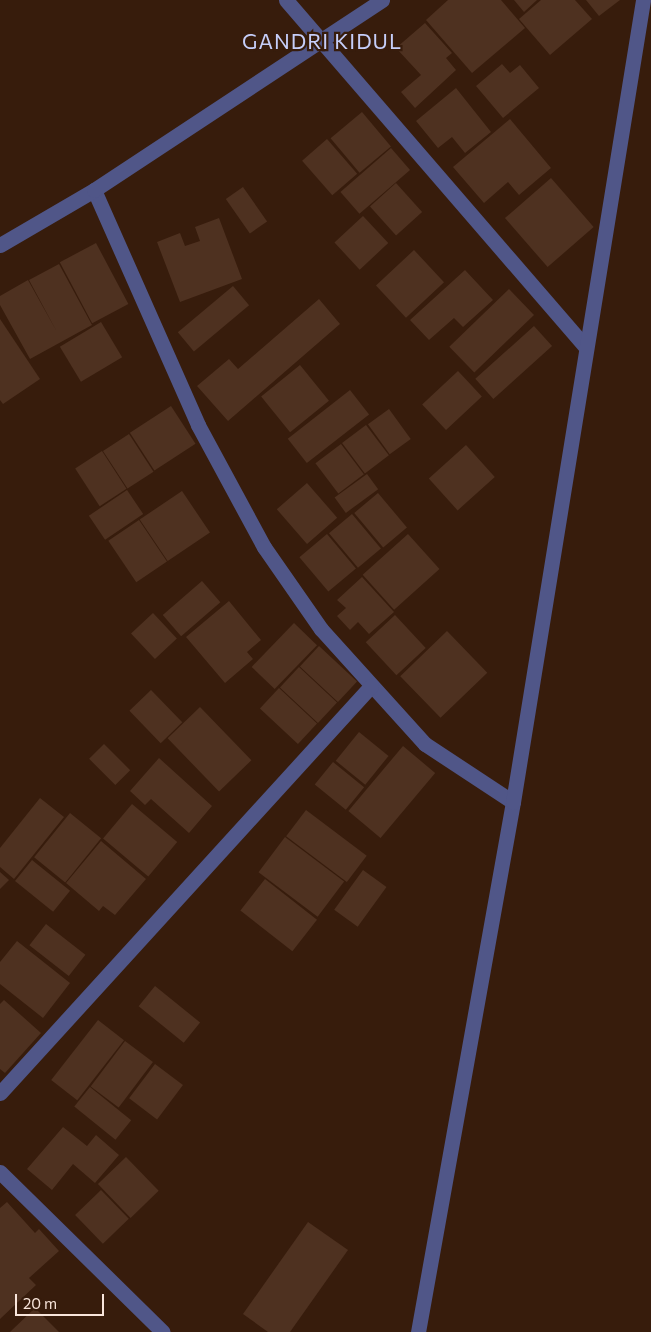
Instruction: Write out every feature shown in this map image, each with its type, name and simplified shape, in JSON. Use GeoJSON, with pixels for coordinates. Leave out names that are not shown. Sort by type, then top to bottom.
{"type":"FeatureCollection","features":[{"type":"Feature","properties":{"kind":"street"},"geometry":{"type":"LineString","coordinates":[[286,0],[586,348]]}},
{"type":"Feature","properties":{"kind":"street"},"geometry":{"type":"LineString","coordinates":[[0,245],[94,190],[382,0]]}},
{"type":"Feature","properties":{"kind":"street"},"geometry":{"type":"LineString","coordinates":[[418,1332],[513,802],[643,0]]}},
{"type":"Feature","properties":{"kind":"street"},"geometry":{"type":"LineString","coordinates":[[94,190],[198,425],[264,547],[321,629],[425,744],[513,802]]}},
{"type":"Feature","properties":{"kind":"street"},"geometry":{"type":"LineString","coordinates":[[0,1093],[371,686]]}},
{"type":"Feature","properties":{"kind":"street"},"geometry":{"type":"LineString","coordinates":[[0,1172],[163,1332]]}},
{"type":"Feature","properties":{"kind":"building"},"geometry":{"type":"Polygon","coordinates":[[[448,0],[501,0],[525,28],[472,73],[426,20],[448,0]]]}},
{"type":"Feature","properties":{"kind":"building"},"geometry":{"type":"Polygon","coordinates":[[[514,0],[537,0],[524,12],[514,0]]]}},
{"type":"Feature","properties":{"kind":"building"},"geometry":{"type":"Polygon","coordinates":[[[541,0],[575,0],[592,19],[550,55],[519,19],[541,0]]]}},
{"type":"Feature","properties":{"kind":"building"},"geometry":{"type":"Polygon","coordinates":[[[586,0],[620,0],[599,16],[586,0]]]}},
{"type":"Feature","properties":{"kind":"building"},"geometry":{"type":"Polygon","coordinates":[[[425,23],[452,53],[446,58],[456,70],[415,108],[401,92],[421,75],[396,48],[425,23]]]}},
{"type":"Feature","properties":{"kind":"building"},"geometry":{"type":"Polygon","coordinates":[[[502,64],[510,73],[520,65],[539,88],[503,118],[476,86],[502,64]]]}},
{"type":"Feature","properties":{"kind":"building"},"geometry":{"type":"Polygon","coordinates":[[[456,88],[491,132],[465,153],[452,137],[438,148],[416,121],[456,88]]]}},
{"type":"Feature","properties":{"kind":"building"},"geometry":{"type":"Polygon","coordinates":[[[362,112],[391,146],[360,173],[331,138],[362,112]]]}},
{"type":"Feature","properties":{"kind":"building"},"geometry":{"type":"Polygon","coordinates":[[[510,119],[551,168],[519,195],[508,182],[484,203],[453,167],[510,119]]]}},
{"type":"Feature","properties":{"kind":"building"},"geometry":{"type":"Polygon","coordinates":[[[327,139],[357,174],[332,195],[302,161],[327,139]]]}},
{"type":"Feature","properties":{"kind":"building"},"geometry":{"type":"Polygon","coordinates":[[[391,148],[410,170],[359,214],[340,192],[391,148]]]}},
{"type":"Feature","properties":{"kind":"building"},"geometry":{"type":"Polygon","coordinates":[[[551,178],[594,227],[548,267],[505,218],[551,178]]]}},
{"type":"Feature","properties":{"kind":"building"},"geometry":{"type":"Polygon","coordinates":[[[396,183],[422,212],[396,235],[370,206],[396,183]]]}},
{"type":"Feature","properties":{"kind":"building"},"geometry":{"type":"Polygon","coordinates":[[[243,187],[267,221],[250,233],[226,199],[243,187]]]}},
{"type":"Feature","properties":{"kind":"building"},"geometry":{"type":"Polygon","coordinates":[[[363,216],[388,243],[360,270],[334,243],[363,216]]]}},
{"type":"Feature","properties":{"kind":"building"},"geometry":{"type":"Polygon","coordinates":[[[219,218],[242,279],[180,302],[157,242],[180,233],[185,246],[200,241],[195,227],[219,218]]]}},
{"type":"Feature","properties":{"kind":"building"},"geometry":{"type":"Polygon","coordinates":[[[96,243],[128,304],[92,323],[60,262],[96,243]]]}},
{"type":"Feature","properties":{"kind":"building"},"geometry":{"type":"Polygon","coordinates":[[[414,250],[444,282],[406,318],[376,285],[414,250]]]}},
{"type":"Feature","properties":{"kind":"building"},"geometry":{"type":"Polygon","coordinates":[[[59,264],[92,325],[30,359],[0,305],[0,296],[28,280],[57,332],[29,280],[59,264]]]}},
{"type":"Feature","properties":{"kind":"building"},"geometry":{"type":"Polygon","coordinates":[[[465,270],[493,300],[463,327],[454,318],[429,340],[410,320],[465,270]]]}},
{"type":"Feature","properties":{"kind":"building"},"geometry":{"type":"Polygon","coordinates":[[[233,286],[249,305],[194,351],[178,332],[233,286]]]}},
{"type":"Feature","properties":{"kind":"building"},"geometry":{"type":"Polygon","coordinates":[[[509,289],[534,315],[474,373],[449,347],[509,289]]]}},
{"type":"Feature","properties":{"kind":"building"},"geometry":{"type":"Polygon","coordinates":[[[319,299],[340,324],[228,421],[197,386],[229,359],[238,369],[319,299]]]}},
{"type":"Feature","properties":{"kind":"building"},"geometry":{"type":"Polygon","coordinates":[[[0,319],[40,379],[3,404],[0,400],[0,319]]]}},
{"type":"Feature","properties":{"kind":"building"},"geometry":{"type":"Polygon","coordinates":[[[101,322],[122,357],[81,382],[60,347],[101,322]]]}},
{"type":"Feature","properties":{"kind":"building"},"geometry":{"type":"Polygon","coordinates":[[[534,326],[552,346],[493,399],[475,379],[534,326]]]}},
{"type":"Feature","properties":{"kind":"building"},"geometry":{"type":"Polygon","coordinates":[[[300,365],[329,401],[290,432],[261,396],[300,365]]]}},
{"type":"Feature","properties":{"kind":"building"},"geometry":{"type":"Polygon","coordinates":[[[458,371],[482,397],[446,430],[422,404],[458,371]]]}},
{"type":"Feature","properties":{"kind":"building"},"geometry":{"type":"Polygon","coordinates":[[[350,390],[369,414],[307,463],[288,439],[350,390]]]}},
{"type":"Feature","properties":{"kind":"building"},"geometry":{"type":"Polygon","coordinates":[[[171,406],[196,444],[154,470],[130,433],[171,406]]]}},
{"type":"Feature","properties":{"kind":"building"},"geometry":{"type":"Polygon","coordinates":[[[389,409],[411,439],[390,454],[368,424],[389,409]]]}},
{"type":"Feature","properties":{"kind":"building"},"geometry":{"type":"Polygon","coordinates":[[[366,425],[389,455],[365,473],[342,443],[366,425]]]}},
{"type":"Feature","properties":{"kind":"building"},"geometry":{"type":"Polygon","coordinates":[[[129,434],[154,472],[128,489],[103,451],[129,434]]]}},
{"type":"Feature","properties":{"kind":"building"},"geometry":{"type":"Polygon","coordinates":[[[341,444],[364,474],[338,494],[315,463],[341,444]]]}},
{"type":"Feature","properties":{"kind":"building"},"geometry":{"type":"Polygon","coordinates":[[[466,445],[495,477],[458,510],[429,478],[466,445]]]}},
{"type":"Feature","properties":{"kind":"building"},"geometry":{"type":"Polygon","coordinates":[[[102,451],[127,489],[100,506],[75,468],[102,451]]]}},
{"type":"Feature","properties":{"kind":"building"},"geometry":{"type":"Polygon","coordinates":[[[367,474],[378,489],[346,513],[335,498],[367,474]]]}},
{"type":"Feature","properties":{"kind":"building"},"geometry":{"type":"Polygon","coordinates":[[[307,483],[337,518],[307,544],[277,509],[307,483]]]}},
{"type":"Feature","properties":{"kind":"building"},"geometry":{"type":"Polygon","coordinates":[[[127,490],[143,514],[105,540],[89,516],[127,490]]]}},
{"type":"Feature","properties":{"kind":"building"},"geometry":{"type":"Polygon","coordinates":[[[182,491],[210,532],[168,561],[140,520],[182,491]]]}},
{"type":"Feature","properties":{"kind":"building"},"geometry":{"type":"Polygon","coordinates":[[[378,493],[407,527],[383,547],[354,513],[378,493]]]}},
{"type":"Feature","properties":{"kind":"building"},"geometry":{"type":"Polygon","coordinates":[[[352,514],[381,548],[358,568],[329,533],[352,514]]]}},
{"type":"Feature","properties":{"kind":"building"},"geometry":{"type":"Polygon","coordinates":[[[139,520],[167,561],[136,582],[108,541],[139,520]]]}},
{"type":"Feature","properties":{"kind":"building"},"geometry":{"type":"Polygon","coordinates":[[[327,534],[356,568],[328,592],[299,557],[327,534]]]}},
{"type":"Feature","properties":{"kind":"building"},"geometry":{"type":"Polygon","coordinates":[[[408,534],[439,569],[394,610],[363,575],[408,534]]]}},
{"type":"Feature","properties":{"kind":"building"},"geometry":{"type":"Polygon","coordinates":[[[362,577],[394,612],[369,634],[358,622],[350,630],[337,616],[346,608],[337,600],[362,577]]]}},
{"type":"Feature","properties":{"kind":"building"},"geometry":{"type":"Polygon","coordinates":[[[202,581],[220,602],[181,636],[163,615],[202,581]]]}},
{"type":"Feature","properties":{"kind":"building"},"geometry":{"type":"Polygon","coordinates":[[[229,601],[261,640],[247,652],[253,659],[225,683],[186,637],[229,601]]]}},
{"type":"Feature","properties":{"kind":"building"},"geometry":{"type":"Polygon","coordinates":[[[153,613],[177,639],[155,659],[131,633],[153,613]]]}},
{"type":"Feature","properties":{"kind":"building"},"geometry":{"type":"Polygon","coordinates":[[[395,615],[426,648],[396,675],[366,642],[395,615]]]}},
{"type":"Feature","properties":{"kind":"building"},"geometry":{"type":"Polygon","coordinates":[[[294,623],[317,645],[275,689],[252,667],[294,623]]]}},
{"type":"Feature","properties":{"kind":"building"},"geometry":{"type":"Polygon","coordinates":[[[447,631],[487,673],[441,718],[400,676],[447,631]]]}},
{"type":"Feature","properties":{"kind":"building"},"geometry":{"type":"Polygon","coordinates":[[[319,646],[357,681],[338,702],[300,666],[319,646]]]}},
{"type":"Feature","properties":{"kind":"building"},"geometry":{"type":"Polygon","coordinates":[[[299,667],[337,702],[318,723],[280,687],[299,667]]]}},
{"type":"Feature","properties":{"kind":"building"},"geometry":{"type":"Polygon","coordinates":[[[279,688],[317,723],[298,744],[260,708],[279,688]]]}},
{"type":"Feature","properties":{"kind":"building"},"geometry":{"type":"Polygon","coordinates":[[[151,690],[182,722],[161,743],[129,711],[151,690]]]}},
{"type":"Feature","properties":{"kind":"building"},"geometry":{"type":"Polygon","coordinates":[[[200,707],[251,760],[219,791],[168,738],[200,707]]]}},
{"type":"Feature","properties":{"kind":"building"},"geometry":{"type":"Polygon","coordinates":[[[359,732],[389,756],[365,785],[336,761],[359,732]]]}},
{"type":"Feature","properties":{"kind":"building"},"geometry":{"type":"Polygon","coordinates":[[[104,744],[130,770],[115,785],[89,759],[104,744]]]}},
{"type":"Feature","properties":{"kind":"building"},"geometry":{"type":"Polygon","coordinates":[[[403,746],[435,773],[381,838],[348,811],[403,746]]]}},
{"type":"Feature","properties":{"kind":"building"},"geometry":{"type":"Polygon","coordinates":[[[159,758],[212,806],[189,833],[151,799],[145,805],[130,791],[159,758]]]}},
{"type":"Feature","properties":{"kind":"building"},"geometry":{"type":"Polygon","coordinates":[[[333,762],[364,787],[346,810],[315,785],[333,762]]]}},
{"type":"Feature","properties":{"kind":"building"},"geometry":{"type":"Polygon","coordinates":[[[40,798],[64,817],[14,879],[0,867],[0,848],[40,798]]]}},
{"type":"Feature","properties":{"kind":"building"},"geometry":{"type":"Polygon","coordinates":[[[132,804],[177,842],[148,876],[103,838],[132,804]]]}},
{"type":"Feature","properties":{"kind":"building"},"geometry":{"type":"Polygon","coordinates":[[[306,810],[367,856],[347,882],[286,836],[306,810]]]}},
{"type":"Feature","properties":{"kind":"building"},"geometry":{"type":"Polygon","coordinates":[[[70,813],[101,838],[65,882],[34,857],[70,813]]]}},
{"type":"Feature","properties":{"kind":"building"},"geometry":{"type":"Polygon","coordinates":[[[285,837],[344,882],[318,917],[259,872],[285,837]]]}},
{"type":"Feature","properties":{"kind":"building"},"geometry":{"type":"Polygon","coordinates":[[[101,841],[146,879],[115,915],[103,906],[99,911],[66,883],[101,841]]]}},
{"type":"Feature","properties":{"kind":"building"},"geometry":{"type":"Polygon","coordinates":[[[32,860],[70,891],[53,912],[15,881],[32,860]]]}},
{"type":"Feature","properties":{"kind":"building"},"geometry":{"type":"Polygon","coordinates":[[[363,870],[386,887],[358,927],[334,910],[363,870]]]}},
{"type":"Feature","properties":{"kind":"building"},"geometry":{"type":"Polygon","coordinates":[[[0,872],[9,880],[0,889],[0,872]]]}},
{"type":"Feature","properties":{"kind":"building"},"geometry":{"type":"Polygon","coordinates":[[[265,879],[317,920],[292,951],[240,911],[265,879]]]}},
{"type":"Feature","properties":{"kind":"building"},"geometry":{"type":"Polygon","coordinates":[[[46,924],[85,955],[69,976],[29,945],[46,924]]]}},
{"type":"Feature","properties":{"kind":"building"},"geometry":{"type":"Polygon","coordinates":[[[17,941],[70,983],[43,1018],[0,984],[0,962],[17,941]]]}},
{"type":"Feature","properties":{"kind":"building"},"geometry":{"type":"Polygon","coordinates":[[[155,986],[200,1023],[184,1043],[139,1006],[155,986]]]}},
{"type":"Feature","properties":{"kind":"building"},"geometry":{"type":"Polygon","coordinates":[[[4,1000],[41,1033],[5,1073],[0,1069],[0,1004],[4,1000]]]}},
{"type":"Feature","properties":{"kind":"building"},"geometry":{"type":"Polygon","coordinates":[[[98,1020],[124,1040],[77,1100],[51,1080],[98,1020]]]}},
{"type":"Feature","properties":{"kind":"building"},"geometry":{"type":"Polygon","coordinates":[[[125,1041],[153,1062],[119,1108],[91,1087],[125,1041]]]}},
{"type":"Feature","properties":{"kind":"building"},"geometry":{"type":"Polygon","coordinates":[[[155,1064],[183,1085],[157,1119],[129,1098],[155,1064]]]}},
{"type":"Feature","properties":{"kind":"building"},"geometry":{"type":"Polygon","coordinates":[[[90,1087],[131,1120],[115,1140],[74,1106],[90,1087]]]}},
{"type":"Feature","properties":{"kind":"building"},"geometry":{"type":"Polygon","coordinates":[[[63,1127],[87,1146],[96,1135],[119,1155],[95,1183],[73,1164],[52,1190],[27,1169],[63,1127]]]}},
{"type":"Feature","properties":{"kind":"building"},"geometry":{"type":"Polygon","coordinates":[[[126,1157],[159,1191],[131,1218],[98,1184],[126,1157]]]}},
{"type":"Feature","properties":{"kind":"building"},"geometry":{"type":"Polygon","coordinates":[[[101,1190],[129,1219],[103,1244],[75,1215],[101,1190]]]}},
{"type":"Feature","properties":{"kind":"building"},"geometry":{"type":"Polygon","coordinates":[[[7,1202],[35,1233],[39,1229],[59,1251],[29,1278],[36,1285],[0,1319],[0,1208],[7,1202]]]}},
{"type":"Feature","properties":{"kind":"building"},"geometry":{"type":"Polygon","coordinates":[[[308,1222],[348,1250],[290,1332],[268,1332],[243,1314],[308,1222]]]}},
{"type":"Feature","properties":{"kind":"building"},"geometry":{"type":"Polygon","coordinates":[[[35,1308],[59,1332],[10,1332],[35,1308]]]}},
{"type":"Feature","properties":{"kind":"district","name":"GANDRI KIDUL"},"geometry":{"type":"Point","coordinates":[322,41]}}]}
